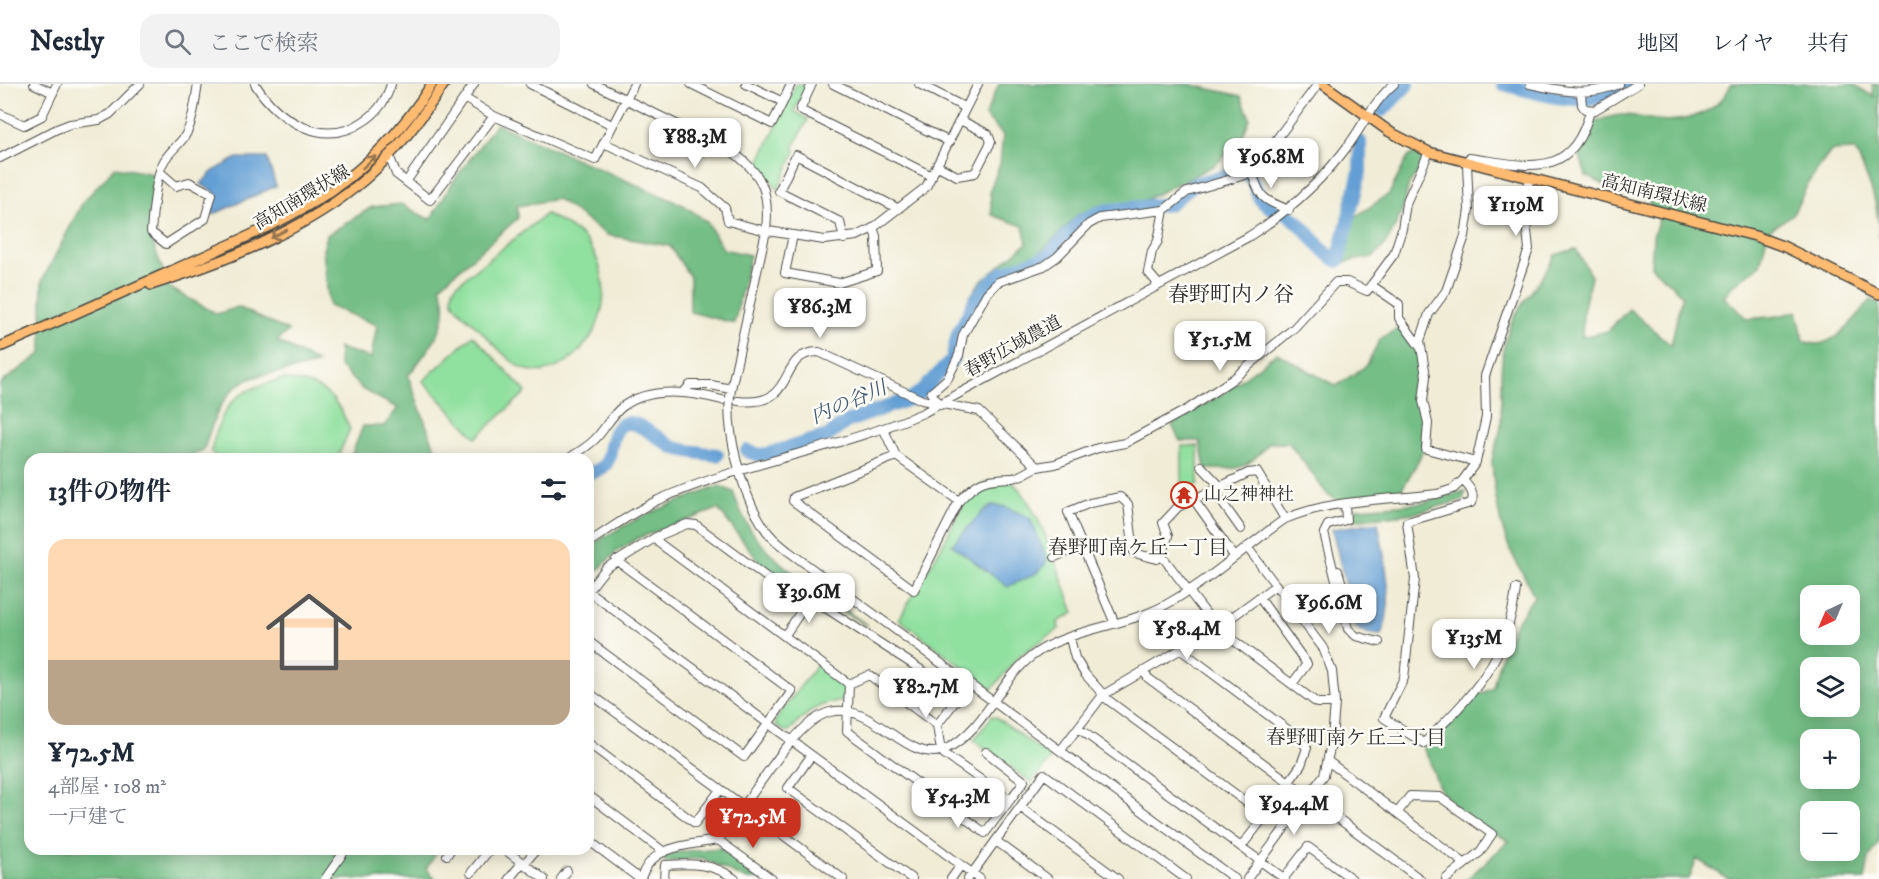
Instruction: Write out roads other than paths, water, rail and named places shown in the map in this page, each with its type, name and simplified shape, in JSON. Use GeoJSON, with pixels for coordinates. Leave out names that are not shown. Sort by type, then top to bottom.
{"type":"FeatureCollection","features":[{"type":"Feature","properties":{"kind":"main road","name":"高知南環状線"},"geometry":{"type":"LineString","coordinates":[[173,274],[277,224],[332,192],[383,148],[432,84]]}},
{"type":"Feature","properties":{"kind":"main road","name":"高知南環状線"},"geometry":{"type":"LineString","coordinates":[[173,274],[233,256],[281,233],[364,180],[412,129],[444,84]]}},
{"type":"Feature","properties":{"kind":"main road","name":"高知南環状線"},"geometry":{"type":"LineString","coordinates":[[1323,84],[1390,132],[1429,152],[1755,236],[1785,247],[1879,294]]}},
{"type":"Feature","properties":{"kind":"main road"},"geometry":{"type":"LineString","coordinates":[[0,347],[173,274]]}},
{"type":"Feature","properties":{"kind":"street"},"geometry":{"type":"LineString","coordinates":[[34,84],[53,93]]}},
{"type":"Feature","properties":{"kind":"street"},"geometry":{"type":"LineString","coordinates":[[0,114],[24,125],[42,116],[57,84]]}},
{"type":"Feature","properties":{"kind":"street"},"geometry":{"type":"LineString","coordinates":[[0,158],[70,124],[99,120],[110,114],[140,84]]}},
{"type":"Feature","properties":{"kind":"street"},"geometry":{"type":"LineString","coordinates":[[160,172],[176,186],[189,182],[212,194],[205,219],[166,244],[151,232],[160,172],[162,164],[185,135],[191,123],[198,84]]}},
{"type":"Feature","properties":{"kind":"street"},"geometry":{"type":"LineString","coordinates":[[255,84],[262,96],[294,123],[324,133],[342,132],[373,116],[382,104],[391,84]]}},
{"type":"Feature","properties":{"kind":"street"},"geometry":{"type":"LineString","coordinates":[[406,182],[466,99],[474,84]]}},
{"type":"Feature","properties":{"kind":"street"},"geometry":{"type":"LineString","coordinates":[[530,84],[612,125]]}},
{"type":"Feature","properties":{"kind":"street"},"geometry":{"type":"LineString","coordinates":[[594,84],[730,150],[756,172],[765,191],[769,210],[766,231],[731,389],[730,429],[752,507],[773,539],[1235,879]]}},
{"type":"Feature","properties":{"kind":"street"},"geometry":{"type":"LineString","coordinates":[[466,99],[494,116],[596,160],[634,84]]}},
{"type":"Feature","properties":{"kind":"street"},"geometry":{"type":"LineString","coordinates":[[691,84],[772,124],[791,84]]}},
{"type":"Feature","properties":{"kind":"street"},"geometry":{"type":"LineString","coordinates":[[746,84],[783,102]]}},
{"type":"Feature","properties":{"kind":"street"},"geometry":{"type":"LineString","coordinates":[[812,84],[800,110],[933,176]]}},
{"type":"Feature","properties":{"kind":"street"},"geometry":{"type":"LineString","coordinates":[[833,84],[950,142]]}},
{"type":"Feature","properties":{"kind":"street"},"geometry":{"type":"LineString","coordinates":[[919,84],[966,108]]}},
{"type":"Feature","properties":{"kind":"street"},"geometry":{"type":"LineString","coordinates":[[604,142],[702,188],[725,208],[728,221],[793,236],[824,240],[844,238],[873,228],[926,187],[978,84]]}},
{"type":"Feature","properties":{"kind":"street"},"geometry":{"type":"LineString","coordinates":[[940,405],[931,393],[948,378],[959,355],[963,335],[987,292],[998,282],[1044,266],[1057,257],[1089,224],[1100,218],[1164,210],[1186,192],[1248,172],[1318,84]]}},
{"type":"Feature","properties":{"kind":"street","name":"春野広域農道"},"geometry":{"type":"LineString","coordinates":[[594,539],[639,510],[661,499],[741,472],[885,430],[940,405],[1248,237],[1289,210],[1334,162],[1394,84]]}},
{"type":"Feature","properties":{"kind":"street"},"geometry":{"type":"LineString","coordinates":[[1530,84],[1581,98],[1619,84]]}},
{"type":"Feature","properties":{"kind":"street"},"geometry":{"type":"LineString","coordinates":[[1420,348],[1429,314],[1446,291],[1465,236],[1469,210],[1467,163],[1469,158],[1534,166],[1550,162],[1570,153],[1576,147],[1584,133],[1590,111],[1638,84]]}},
{"type":"Feature","properties":{"kind":"street"},"geometry":{"type":"LineString","coordinates":[[1581,98],[1590,111]]}},
{"type":"Feature","properties":{"kind":"street"},"geometry":{"type":"LineString","coordinates":[[389,155],[396,174],[430,200],[494,116]]}},
{"type":"Feature","properties":{"kind":"street"},"geometry":{"type":"LineString","coordinates":[[938,166],[957,176],[975,173],[991,142],[988,134],[960,120]]}},
{"type":"Feature","properties":{"kind":"street"},"geometry":{"type":"LineString","coordinates":[[896,456],[794,497],[793,501],[914,590],[959,501],[969,489],[984,480],[1001,476],[1013,478],[1037,467],[1055,464],[1098,448],[1125,443],[1153,429],[1233,379],[1294,328],[1336,282],[1347,282],[1367,291],[1394,254],[1406,203],[1429,152]]}},
{"type":"Feature","properties":{"kind":"street"},"geometry":{"type":"LineString","coordinates":[[844,238],[840,222],[779,191],[796,155],[899,209]]}},
{"type":"Feature","properties":{"kind":"street"},"geometry":{"type":"LineString","coordinates":[[1248,172],[1259,195],[1264,200],[1289,210]]}},
{"type":"Feature","properties":{"kind":"street"},"geometry":{"type":"LineString","coordinates":[[943,750],[964,738],[1014,673],[1032,656],[1070,638],[1167,604],[1285,519],[1303,511],[1437,494],[1453,489],[1463,480],[1476,462],[1486,417],[1485,376],[1529,249],[1524,202],[1530,178]]}},
{"type":"Feature","properties":{"kind":"street"},"geometry":{"type":"LineString","coordinates":[[1159,285],[1148,272],[1152,251],[1158,241],[1164,210]]}},
{"type":"Feature","properties":{"kind":"street"},"geometry":{"type":"LineString","coordinates":[[793,236],[785,273],[839,283],[876,271],[876,236],[873,228]]}},
{"type":"Feature","properties":{"kind":"street"},"geometry":{"type":"LineString","coordinates":[[1371,285],[1399,304],[1400,318],[1420,348],[1426,376],[1423,401],[1428,423],[1426,449],[1476,462]]}},
{"type":"Feature","properties":{"kind":"street"},"geometry":{"type":"LineString","coordinates":[[738,401],[762,402],[774,396],[782,389],[795,362],[810,352],[819,352],[922,400],[979,411],[1037,467]]}},
{"type":"Feature","properties":{"kind":"street"},"geometry":{"type":"LineString","coordinates":[[684,392],[690,386],[711,385],[731,389]]}},
{"type":"Feature","properties":{"kind":"street"},"geometry":{"type":"LineString","coordinates":[[576,453],[597,438],[620,408],[630,402],[669,391],[722,400]]}},
{"type":"Feature","properties":{"kind":"street"},"geometry":{"type":"LineString","coordinates":[[885,430],[896,456],[959,501]]}},
{"type":"Feature","properties":{"kind":"street"},"geometry":{"type":"LineString","coordinates":[[1201,466],[1218,489],[1241,529]]}},
{"type":"Feature","properties":{"kind":"street"},"geometry":{"type":"LineString","coordinates":[[1115,624],[1068,512],[1090,503],[1120,497],[1128,504],[1134,553],[1157,559],[1162,556],[1168,536],[1163,523],[1178,507],[1248,473],[1257,472],[1285,519]]}},
{"type":"Feature","properties":{"kind":"street"},"geometry":{"type":"LineString","coordinates":[[1463,480],[1471,489],[1473,499],[1471,503],[1407,522],[1415,579],[1404,678],[1384,718],[1424,743],[1472,696],[1488,673],[1512,617],[1516,589]]}},
{"type":"Feature","properties":{"kind":"street"},"geometry":{"type":"LineString","coordinates":[[1194,500],[1234,556]]}},
{"type":"Feature","properties":{"kind":"street"},"geometry":{"type":"LineString","coordinates":[[1345,505],[1346,520],[1328,525],[1324,533],[1348,629],[1356,636],[1379,642]]}},
{"type":"Feature","properties":{"kind":"street"},"geometry":{"type":"LineString","coordinates":[[594,583],[616,560],[656,537],[687,524],[696,525],[777,585],[821,606],[960,694],[937,724]]}},
{"type":"Feature","properties":{"kind":"street"},"geometry":{"type":"LineString","coordinates":[[656,537],[659,543],[785,634],[849,684]]}},
{"type":"Feature","properties":{"kind":"street"},"geometry":{"type":"LineString","coordinates":[[1326,541],[1328,541],[1349,608]]}},
{"type":"Feature","properties":{"kind":"street"},"geometry":{"type":"LineString","coordinates":[[1055,557],[1081,546]]}},
{"type":"Feature","properties":{"kind":"street"},"geometry":{"type":"LineString","coordinates":[[1247,547],[1323,648],[1332,671],[1335,703],[1329,762],[1324,775],[1248,879]]}},
{"type":"Feature","properties":{"kind":"street"},"geometry":{"type":"LineString","coordinates":[[1162,556],[1217,628],[1317,703],[1335,703]]}},
{"type":"Feature","properties":{"kind":"street"},"geometry":{"type":"LineString","coordinates":[[594,645],[744,757],[792,691],[616,560]]}},
{"type":"Feature","properties":{"kind":"street"},"geometry":{"type":"LineString","coordinates":[[1061,750],[1103,695],[1217,628],[1275,585]]}},
{"type":"Feature","properties":{"kind":"street"},"geometry":{"type":"LineString","coordinates":[[594,595],[961,865],[970,876],[980,879]]}},
{"type":"Feature","properties":{"kind":"street"},"geometry":{"type":"LineString","coordinates":[[1259,597],[1307,664],[1292,684]]}},
{"type":"Feature","properties":{"kind":"street"},"geometry":{"type":"LineString","coordinates":[[785,634],[808,601]]}},
{"type":"Feature","properties":{"kind":"street"},"geometry":{"type":"LineString","coordinates":[[1070,638],[1075,658],[1085,675],[1103,695],[1265,816],[1241,847]]}},
{"type":"Feature","properties":{"kind":"street"},"geometry":{"type":"LineString","coordinates":[[1181,650],[1300,739],[1306,748],[1301,765],[1289,782]]}},
{"type":"Feature","properties":{"kind":"street"},"geometry":{"type":"LineString","coordinates":[[1144,671],[1148,678],[1420,879]]}},
{"type":"Feature","properties":{"kind":"street"},"geometry":{"type":"LineString","coordinates":[[849,684],[869,675],[937,724],[943,750]]}},
{"type":"Feature","properties":{"kind":"street"},"geometry":{"type":"LineString","coordinates":[[849,684],[847,731],[985,833],[1024,781],[986,753]]}},
{"type":"Feature","properties":{"kind":"street"},"geometry":{"type":"LineString","coordinates":[[594,696],[843,879]]}},
{"type":"Feature","properties":{"kind":"street"},"geometry":{"type":"LineString","coordinates":[[594,844],[641,879],[649,861],[664,852],[718,840],[792,741],[814,718],[831,711],[848,710],[870,718],[910,746],[943,750],[1010,800]]}},
{"type":"Feature","properties":{"kind":"street"},"geometry":{"type":"LineString","coordinates":[[1078,728],[1284,878],[1308,847],[1352,879]]}},
{"type":"Feature","properties":{"kind":"street"},"geometry":{"type":"LineString","coordinates":[[594,747],[695,823],[720,790]]}},
{"type":"Feature","properties":{"kind":"street"},"geometry":{"type":"LineString","coordinates":[[811,756],[788,788],[912,879]]}},
{"type":"Feature","properties":{"kind":"street"},"geometry":{"type":"LineString","coordinates":[[1329,762],[1464,863]]}},
{"type":"Feature","properties":{"kind":"street"},"geometry":{"type":"LineString","coordinates":[[970,876],[1044,774],[1186,879]]}},
{"type":"Feature","properties":{"kind":"street"},"geometry":{"type":"LineString","coordinates":[[1398,812],[1410,796],[1440,797],[1492,834],[1480,852],[1446,879]]}},
{"type":"Feature","properties":{"kind":"street"},"geometry":{"type":"LineString","coordinates":[[594,800],[664,852]]}},
{"type":"Feature","properties":{"kind":"street"},"geometry":{"type":"LineString","coordinates":[[1020,807],[1118,879]]}},
{"type":"Feature","properties":{"kind":"street"},"geometry":{"type":"LineString","coordinates":[[718,840],[772,879]]}},
{"type":"Feature","properties":{"kind":"street"},"geometry":{"type":"LineString","coordinates":[[996,840],[1048,879]]}},
{"type":"Feature","properties":{"kind":"street"},"geometry":{"type":"LineString","coordinates":[[325,879],[342,855]]}},
{"type":"Feature","properties":{"kind":"street"},"geometry":{"type":"LineString","coordinates":[[471,873],[485,855]]}},
{"type":"Feature","properties":{"kind":"street"},"geometry":{"type":"LineString","coordinates":[[512,855],[544,879]]}},
{"type":"Feature","properties":{"kind":"street"},"geometry":{"type":"LineString","coordinates":[[509,879],[531,855]]}},
{"type":"Feature","properties":{"kind":"street"},"geometry":{"type":"LineString","coordinates":[[664,879],[665,865],[695,863],[714,867],[735,879]]}},
{"type":"Feature","properties":{"kind":"street"},"geometry":{"type":"LineString","coordinates":[[951,879],[961,865]]}},
{"type":"Feature","properties":{"kind":"street"},"geometry":{"type":"LineString","coordinates":[[561,879],[567,871]]}},
{"type":"Feature","properties":{"kind":"water"},"geometry":{"type":"Polygon","coordinates":[[[237,158],[267,158],[276,186],[212,215],[216,193],[201,184],[212,172],[237,158]]]}},
{"type":"Feature","properties":{"kind":"water"},"geometry":{"type":"Polygon","coordinates":[[[993,505],[1006,507],[1030,518],[1047,558],[1037,573],[1008,587],[952,545],[983,511],[993,505]]]}},
{"type":"Feature","properties":{"kind":"water"},"geometry":{"type":"Polygon","coordinates":[[[1378,522],[1386,564],[1388,594],[1388,608],[1381,635],[1368,634],[1360,630],[1351,618],[1349,612],[1352,610],[1332,529],[1378,522]]]}},
{"type":"Feature","properties":{"kind":"waterway","name":"内の谷川"},"geometry":{"type":"LineString","coordinates":[[1383,110],[1408,84]]}},
{"type":"Feature","properties":{"kind":"waterway","name":"内の谷川"},"geometry":{"type":"LineString","coordinates":[[1503,84],[1568,99],[1599,97],[1631,84]]}},
{"type":"Feature","properties":{"kind":"waterway","name":"内の谷川"},"geometry":{"type":"LineString","coordinates":[[1290,216],[1324,251],[1338,261],[1360,172],[1360,142]]}},
{"type":"Feature","properties":{"kind":"waterway","name":"内の谷川"},"geometry":{"type":"LineString","coordinates":[[747,451],[759,455],[768,454],[828,436],[846,422],[912,398],[922,391],[952,360],[958,334],[976,299],[990,283],[1002,273],[1048,256],[1082,220],[1103,211],[1169,204],[1194,184],[1246,171],[1265,204],[1282,212]]}},
{"type":"Feature","properties":{"kind":"waterway","name":"内の谷川"},"geometry":{"type":"LineString","coordinates":[[594,472],[606,464],[614,435],[619,426],[626,423],[643,428],[675,448],[717,455]]}},
{"type":"Feature","properties":{"kind":"place","name":"山之神神社"},"geometry":{"type":"Point","coordinates":[1184,495]}},
{"type":"Feature","properties":{"kind":"district","name":"春野町内ノ谷"},"geometry":{"type":"Point","coordinates":[1231,295]}},
{"type":"Feature","properties":{"kind":"district","name":"春野町南ケ丘一丁目"},"geometry":{"type":"Point","coordinates":[1138,548]}},
{"type":"Feature","properties":{"kind":"district","name":"春野町南ケ丘三丁目"},"geometry":{"type":"Point","coordinates":[1356,738]}}]}
